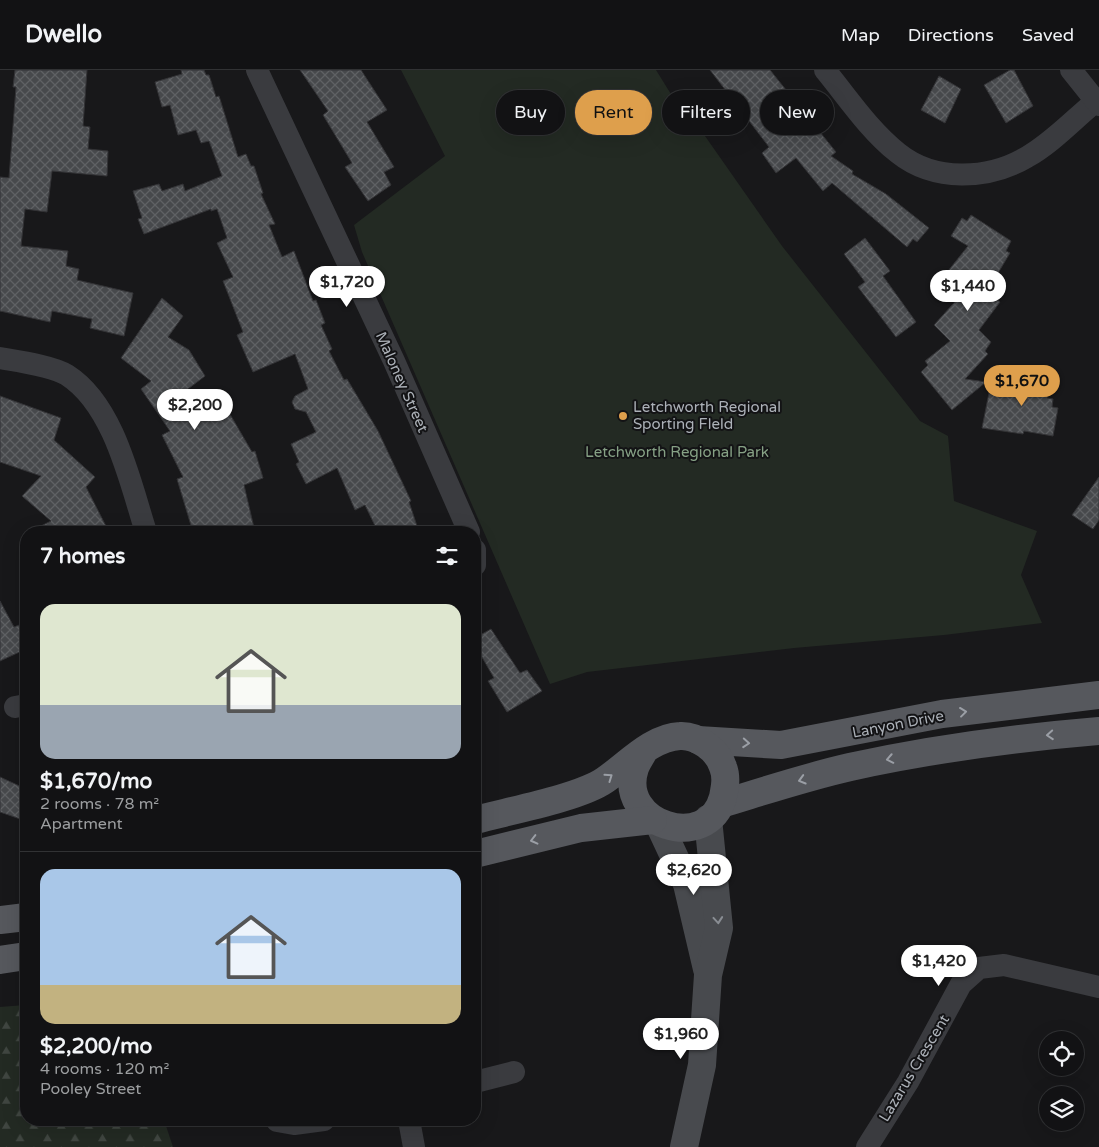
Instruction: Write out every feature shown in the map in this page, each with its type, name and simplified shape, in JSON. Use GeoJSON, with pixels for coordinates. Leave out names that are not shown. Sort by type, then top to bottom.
{"type":"FeatureCollection","features":[{"type":"Feature","properties":{"kind":"main road","name":"Lanyon Drive"},"geometry":{"type":"LineString","coordinates":[[698,740],[781,745],[942,714],[1099,695]]}},
{"type":"Feature","properties":{"kind":"main road"},"geometry":{"type":"LineString","coordinates":[[481,853],[581,828],[656,822],[674,828],[693,827],[715,811],[849,767],[1033,736],[1099,731]]}},
{"type":"Feature","properties":{"kind":"main road"},"geometry":{"type":"LineString","coordinates":[[481,818],[570,794],[603,781],[657,742],[678,736],[698,740],[714,752],[723,767],[726,785],[715,811],[718,928],[708,975],[702,1065],[684,1147]]}},
{"type":"Feature","properties":{"kind":"main road"},"geometry":{"type":"LineString","coordinates":[[644,751],[635,768],[633,787],[638,804],[656,822],[687,884],[708,975]]}},
{"type":"Feature","properties":{"kind":"main road"},"geometry":{"type":"LineString","coordinates":[[0,920],[20,918]]}},
{"type":"Feature","properties":{"kind":"main road"},"geometry":{"type":"LineString","coordinates":[[0,960],[20,957]]}},
{"type":"Feature","properties":{"kind":"street","name":"Maloney Street"},"geometry":{"type":"LineString","coordinates":[[257,70],[394,361],[466,526]]}},
{"type":"Feature","properties":{"kind":"street"},"geometry":{"type":"LineString","coordinates":[[825,70],[877,134],[898,154],[923,168],[954,174],[982,173],[999,169],[1029,157],[1097,103],[1071,70]]}},
{"type":"Feature","properties":{"kind":"street"},"geometry":{"type":"LineString","coordinates":[[0,358],[66,374],[97,402],[123,459],[144,526]]}},
{"type":"Feature","properties":{"kind":"street","name":"Lazarus Crescent"},"geometry":{"type":"LineString","coordinates":[[867,1147],[908,1082],[961,984],[979,968],[1004,965],[1099,987]]}},
{"type":"Feature","properties":{"kind":"street"},"geometry":{"type":"LineString","coordinates":[[481,1080],[514,1072]]}},
{"type":"Feature","properties":{"kind":"street"},"geometry":{"type":"LineString","coordinates":[[409,1126],[414,1147]]}},
{"type":"Feature","properties":{"kind":"green space","name":"Letchworth Regional Park"},"geometry":{"type":"Polygon","coordinates":[[[401,70],[656,70],[668,90],[662,90],[662,135],[704,135],[782,246],[920,421],[948,436],[954,501],[1037,531],[1021,575],[1042,623],[944,635],[794,648],[587,672],[550,684],[362,252],[354,225],[445,156],[401,70]]]}},
{"type":"Feature","properties":{"kind":"green space"},"geometry":{"type":"Polygon","coordinates":[[[20,1005],[20,1126],[166,1126],[173,1147],[0,1147],[0,1007],[20,1005]]]}},
{"type":"Feature","properties":{"kind":"building"},"geometry":{"type":"Polygon","coordinates":[[[15,70],[87,70],[83,126],[90,127],[88,149],[108,151],[107,176],[52,171],[47,212],[25,209],[21,246],[68,251],[66,266],[79,269],[77,280],[133,293],[124,336],[90,328],[92,319],[52,311],[50,322],[0,311],[0,177],[9,178],[16,87],[13,87],[15,70]]]}},
{"type":"Feature","properties":{"kind":"building"},"geometry":{"type":"Polygon","coordinates":[[[181,70],[204,70],[206,75],[209,75],[216,97],[219,96],[238,157],[246,154],[251,166],[254,166],[263,193],[261,194],[275,224],[269,225],[282,257],[294,251],[313,301],[316,300],[325,323],[321,325],[332,349],[329,351],[344,380],[347,379],[378,431],[411,501],[409,502],[417,526],[375,526],[365,505],[355,510],[337,468],[306,484],[296,464],[299,462],[291,444],[316,432],[306,412],[295,409],[292,402],[295,396],[308,389],[295,354],[253,372],[237,335],[243,332],[223,281],[233,277],[217,243],[227,238],[217,209],[211,211],[211,209],[144,234],[138,219],[142,218],[133,191],[159,184],[162,191],[183,184],[185,191],[222,176],[209,141],[201,143],[196,130],[178,135],[170,105],[162,107],[155,82],[182,74],[181,70]]]}},
{"type":"Feature","properties":{"kind":"building"},"geometry":{"type":"Polygon","coordinates":[[[300,70],[361,70],[387,110],[367,122],[394,167],[384,172],[391,185],[368,201],[345,167],[352,163],[323,115],[328,111],[300,70]]]}},
{"type":"Feature","properties":{"kind":"building"},"geometry":{"type":"Polygon","coordinates":[[[710,70],[770,70],[786,90],[760,90],[760,135],[822,135],[836,152],[831,156],[853,171],[852,174],[886,194],[929,228],[917,242],[913,239],[907,247],[832,183],[823,191],[796,158],[776,173],[762,153],[769,147],[750,122],[750,90],[725,90],[710,70]]]}},
{"type":"Feature","properties":{"kind":"building"},"geometry":{"type":"Polygon","coordinates":[[[1010,70],[1014,70],[1033,106],[1006,123],[984,85],[1010,70]]]}},
{"type":"Feature","properties":{"kind":"building"},"geometry":{"type":"Polygon","coordinates":[[[939,76],[961,89],[945,123],[921,110],[939,76]]]}},
{"type":"Feature","properties":{"kind":"building"},"geometry":{"type":"Polygon","coordinates":[[[971,215],[1011,241],[1006,251],[1010,253],[992,283],[1002,291],[996,299],[1000,302],[979,330],[991,342],[985,351],[988,354],[965,379],[986,382],[952,410],[921,372],[928,365],[925,361],[950,341],[934,325],[962,294],[951,285],[956,277],[948,271],[968,246],[951,236],[962,218],[967,221],[971,215]]]}},
{"type":"Feature","properties":{"kind":"building"},"geometry":{"type":"Polygon","coordinates":[[[865,238],[890,271],[883,276],[916,322],[896,337],[858,287],[865,282],[844,254],[865,238]]]}},
{"type":"Feature","properties":{"kind":"building"},"geometry":{"type":"Polygon","coordinates":[[[162,298],[183,316],[168,337],[189,350],[205,376],[180,395],[200,416],[224,404],[252,452],[255,451],[263,478],[244,485],[254,526],[191,526],[177,479],[183,477],[162,435],[170,431],[141,389],[151,381],[121,358],[162,298]]]}},
{"type":"Feature","properties":{"kind":"building"},"geometry":{"type":"Polygon","coordinates":[[[1021,371],[1051,377],[1047,398],[1053,399],[1052,407],[1058,408],[1053,436],[1024,431],[1023,434],[982,428],[991,383],[1017,388],[1021,371]]]}},
{"type":"Feature","properties":{"kind":"building"},"geometry":{"type":"Polygon","coordinates":[[[0,396],[61,418],[54,440],[95,477],[86,487],[106,526],[41,526],[51,521],[22,496],[41,476],[0,462],[0,396]]]}},
{"type":"Feature","properties":{"kind":"building"},"geometry":{"type":"Polygon","coordinates":[[[1099,477],[1099,520],[1093,529],[1072,515],[1099,477]]]}},
{"type":"Feature","properties":{"kind":"building"},"geometry":{"type":"Polygon","coordinates":[[[0,601],[14,627],[20,625],[20,652],[0,661],[0,601]]]}},
{"type":"Feature","properties":{"kind":"building"},"geometry":{"type":"Polygon","coordinates":[[[491,629],[520,673],[527,670],[542,691],[507,712],[488,681],[494,678],[481,655],[481,635],[491,629]]]}},
{"type":"Feature","properties":{"kind":"building"},"geometry":{"type":"Polygon","coordinates":[[[0,777],[20,786],[20,819],[0,812],[0,777]]]}},
{"type":"Feature","properties":{"kind":"place","name":"Letchworth Regional Sporting FIeld"},"geometry":{"type":"Point","coordinates":[623,416]}}]}
